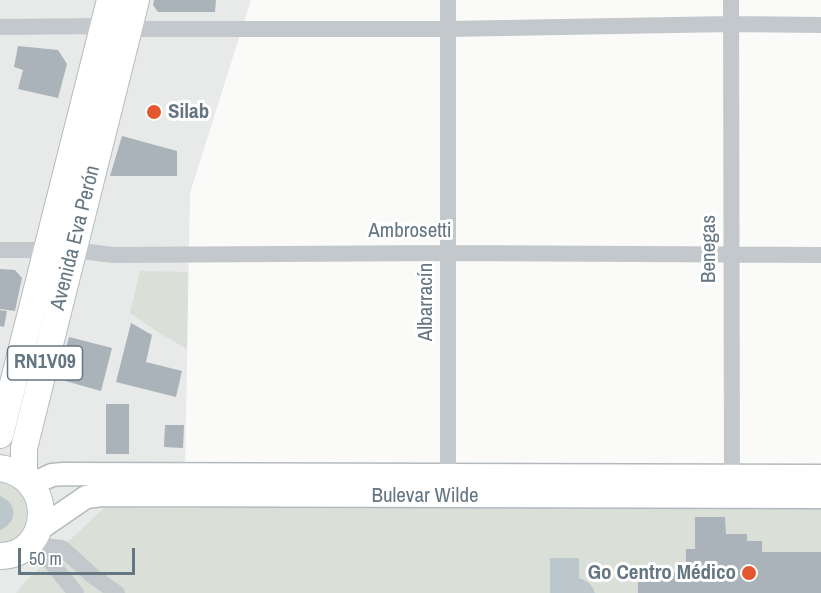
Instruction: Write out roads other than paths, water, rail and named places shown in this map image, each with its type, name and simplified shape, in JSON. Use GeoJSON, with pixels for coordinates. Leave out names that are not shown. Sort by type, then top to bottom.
{"type":"FeatureCollection","features":[{"type":"Feature","properties":{"kind":"main road","name":"Avenida Eva Perón"},"geometry":{"type":"LineString","coordinates":[[0,435],[110,0]]}},
{"type":"Feature","properties":{"kind":"main road","name":"Avenida Eva Perón"},"geometry":{"type":"LineString","coordinates":[[28,480],[24,448],[136,0]]}},
{"type":"Feature","properties":{"kind":"main road"},"geometry":{"type":"LineString","coordinates":[[0,468],[11,469],[28,480]]}},
{"type":"Feature","properties":{"kind":"main road","name":"Bulevar Wilde"},"geometry":{"type":"LineString","coordinates":[[28,480],[63,474],[448,485],[732,486],[821,476]]}},
{"type":"Feature","properties":{"kind":"main road","name":"RN1V09"},"geometry":{"type":"LineString","coordinates":[[27,544],[41,518],[40,500],[28,480]]}},
{"type":"Feature","properties":{"kind":"main road","name":"Bulevar Wilde"},"geometry":{"type":"LineString","coordinates":[[27,544],[86,497],[448,485]]}},
{"type":"Feature","properties":{"kind":"main road","name":"Bulevar Wilde"},"geometry":{"type":"LineString","coordinates":[[732,486],[821,497]]}},
{"type":"Feature","properties":{"kind":"main road"},"geometry":{"type":"LineString","coordinates":[[0,576],[27,544]]}},
{"type":"Feature","properties":{"kind":"street","name":"Albarracín"},"geometry":{"type":"LineString","coordinates":[[448,0],[448,485]]}},
{"type":"Feature","properties":{"kind":"street","name":"Benegas"},"geometry":{"type":"LineString","coordinates":[[731,0],[732,486]]}},
{"type":"Feature","properties":{"kind":"street"},"geometry":{"type":"LineString","coordinates":[[0,27],[448,29],[731,24],[821,25]]}},
{"type":"Feature","properties":{"kind":"street","name":"Ambrosetti"},"geometry":{"type":"LineString","coordinates":[[0,250],[73,250],[113,255],[448,253],[821,255]]}},
{"type":"Feature","properties":{"kind":"street"},"geometry":{"type":"LineString","coordinates":[[27,544],[62,548],[94,577],[117,593]]}},
{"type":"Feature","properties":{"kind":"street"},"geometry":{"type":"LineString","coordinates":[[27,544],[48,560],[76,593]]}},
{"type":"Feature","properties":{"kind":"street"},"geometry":{"type":"LineString","coordinates":[[82,593],[94,577]]}},
{"type":"Feature","properties":{"kind":"place","name":"Silab"},"geometry":{"type":"Point","coordinates":[154,112]}},
{"type":"Feature","properties":{"kind":"place","name":"Go Centro Médico"},"geometry":{"type":"Point","coordinates":[749,573]}}]}
